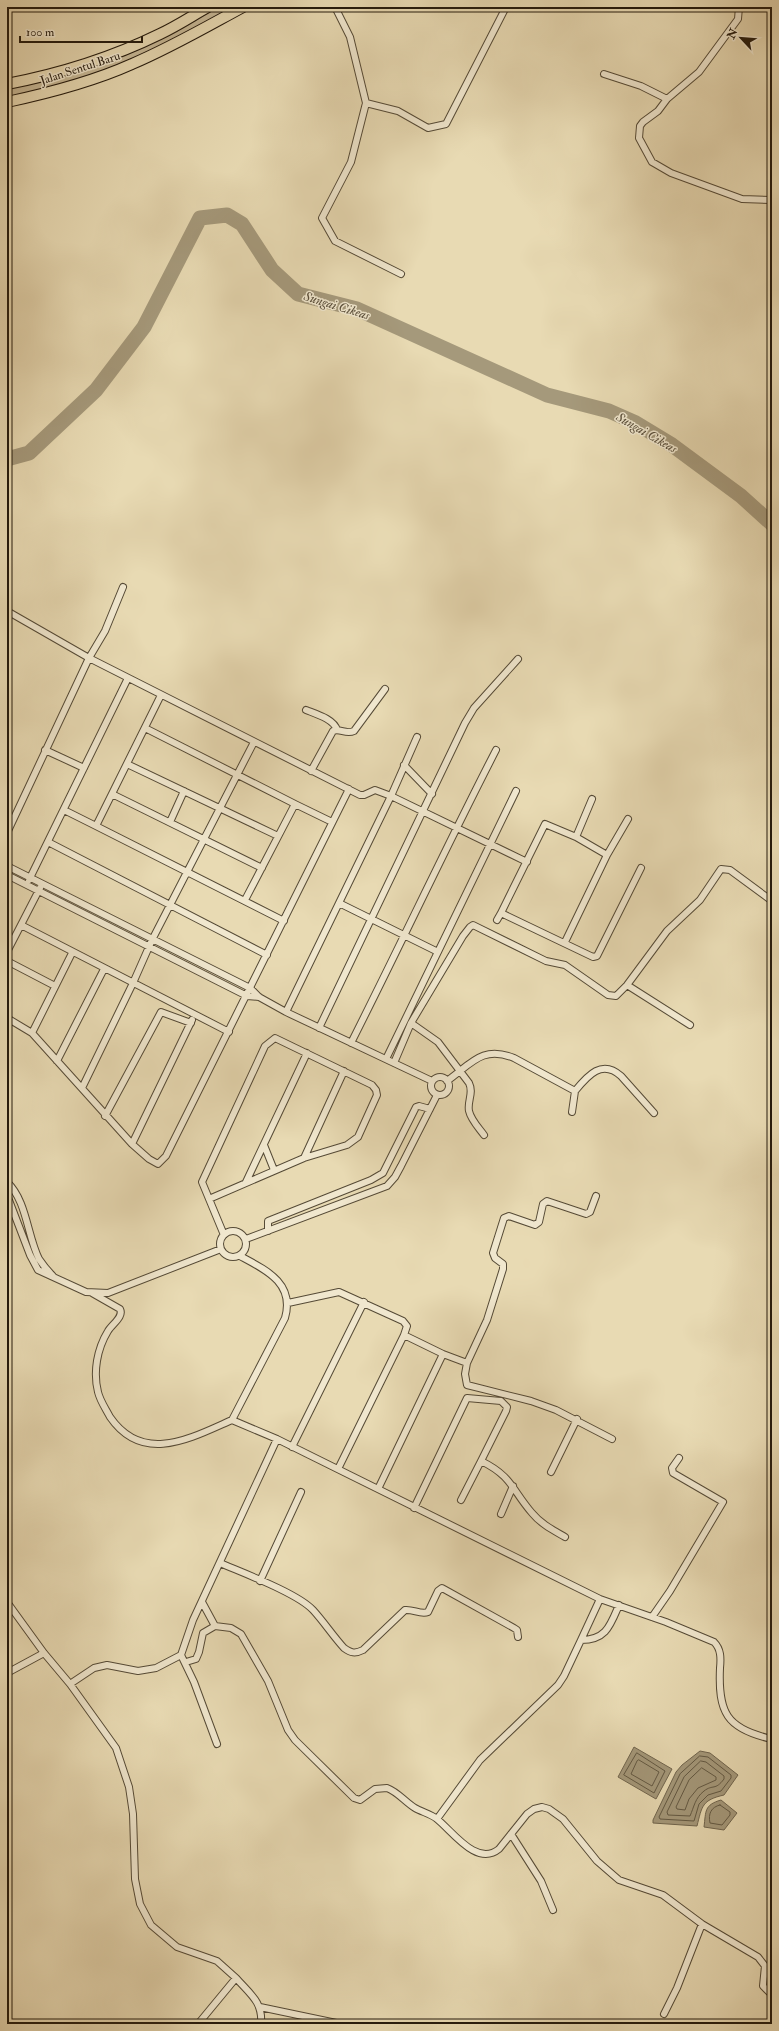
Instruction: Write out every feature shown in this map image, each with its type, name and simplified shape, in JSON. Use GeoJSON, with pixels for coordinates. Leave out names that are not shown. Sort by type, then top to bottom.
{"type":"FeatureCollection","features":[{"type":"Feature","properties":{"kind":"main road","name":"Jalan Sentul Baru"},"geometry":{"type":"LineString","coordinates":[[7,84],[48,74],[119,52],[161,33],[208,7]]}},
{"type":"Feature","properties":{"kind":"main road","name":"Jalan Sentul Baru"},"geometry":{"type":"LineString","coordinates":[[7,102],[77,85],[131,65],[176,44],[243,7]]}},
{"type":"Feature","properties":{"kind":"street"},"geometry":{"type":"LineString","coordinates":[[335,7],[350,37],[366,103],[350,162],[322,218],[335,241],[401,274]]}},
{"type":"Feature","properties":{"kind":"street"},"geometry":{"type":"LineString","coordinates":[[366,103],[398,111],[428,128],[446,124],[506,7]]}},
{"type":"Feature","properties":{"kind":"street"},"geometry":{"type":"LineString","coordinates":[[739,7],[738,19],[699,72],[668,99],[658,111],[643,122],[638,131],[639,138],[652,162],[671,173],[742,199],[772,200]]}},
{"type":"Feature","properties":{"kind":"street"},"geometry":{"type":"LineString","coordinates":[[604,74],[641,86],[668,99]]}},
{"type":"Feature","properties":{"kind":"street"},"geometry":{"type":"LineString","coordinates":[[7,833],[89,658],[105,631],[123,587]]}},
{"type":"Feature","properties":{"kind":"street"},"geometry":{"type":"LineString","coordinates":[[7,611],[89,658],[362,796],[375,790],[391,796],[423,813],[526,862]]}},
{"type":"Feature","properties":{"kind":"street"},"geometry":{"type":"LineString","coordinates":[[319,1028],[474,708],[518,659]]}},
{"type":"Feature","properties":{"kind":"street"},"geometry":{"type":"LineString","coordinates":[[27,885],[128,678]]}},
{"type":"Feature","properties":{"kind":"street"},"geometry":{"type":"LineString","coordinates":[[311,770],[333,731],[337,730],[348,733],[354,731],[385,689]]}},
{"type":"Feature","properties":{"kind":"street"},"geometry":{"type":"LineString","coordinates":[[96,826],[162,695]]}},
{"type":"Feature","properties":{"kind":"street"},"geometry":{"type":"LineString","coordinates":[[306,710],[332,722],[336,725],[337,730]]}},
{"type":"Feature","properties":{"kind":"street"},"geometry":{"type":"LineString","coordinates":[[145,728],[332,822]]}},
{"type":"Feature","properties":{"kind":"street"},"geometry":{"type":"LineString","coordinates":[[286,1012],[391,796],[417,737]]}},
{"type":"Feature","properties":{"kind":"street"},"geometry":{"type":"LineString","coordinates":[[82,1088],[133,983],[148,947],[254,742]]}},
{"type":"Feature","properties":{"kind":"street"},"geometry":{"type":"LineString","coordinates":[[45,750],[84,768]]}},
{"type":"Feature","properties":{"kind":"street"},"geometry":{"type":"LineString","coordinates":[[351,1043],[406,935],[456,828],[496,750]]}},
{"type":"Feature","properties":{"kind":"street"},"geometry":{"type":"LineString","coordinates":[[127,764],[278,836]]}},
{"type":"Feature","properties":{"kind":"street"},"geometry":{"type":"LineString","coordinates":[[404,765],[432,794]]}},
{"type":"Feature","properties":{"kind":"street"},"geometry":{"type":"LineString","coordinates":[[7,1018],[32,1033],[82,1088],[105,1116],[132,1144],[153,1162],[158,1164],[161,1162],[229,1032],[349,789]]}},
{"type":"Feature","properties":{"kind":"street"},"geometry":{"type":"LineString","coordinates":[[386,1059],[516,790]]}},
{"type":"Feature","properties":{"kind":"street"},"geometry":{"type":"LineString","coordinates":[[170,822],[184,791]]}},
{"type":"Feature","properties":{"kind":"street"},"geometry":{"type":"LineString","coordinates":[[112,794],[262,868]]}},
{"type":"Feature","properties":{"kind":"street"},"geometry":{"type":"LineString","coordinates":[[576,837],[592,799]]}},
{"type":"Feature","properties":{"kind":"street"},"geometry":{"type":"LineString","coordinates":[[245,900],[295,804]]}},
{"type":"Feature","properties":{"kind":"street"},"geometry":{"type":"LineString","coordinates":[[64,810],[284,921]]}},
{"type":"Feature","properties":{"kind":"street"},"geometry":{"type":"LineString","coordinates":[[565,942],[607,855],[628,819]]}},
{"type":"Feature","properties":{"kind":"street"},"geometry":{"type":"LineString","coordinates":[[497,920],[545,824],[576,837],[607,855]]}},
{"type":"Feature","properties":{"kind":"street"},"geometry":{"type":"LineString","coordinates":[[48,842],[267,955]]}},
{"type":"Feature","properties":{"kind":"street"},"geometry":{"type":"LineString","coordinates":[[7,866],[250,988],[259,997],[286,1012],[432,1081]]}},
{"type":"Feature","properties":{"kind":"street"},"geometry":{"type":"LineString","coordinates":[[501,913],[565,942],[593,957],[597,956],[641,868]]}},
{"type":"Feature","properties":{"kind":"street"},"geometry":{"type":"LineString","coordinates":[[394,1063],[411,1023],[466,932],[473,925],[546,961],[566,965],[608,995],[616,996],[627,985],[652,949],[667,931],[700,900],[721,870],[730,870],[772,901]]}},
{"type":"Feature","properties":{"kind":"street"},"geometry":{"type":"LineString","coordinates":[[7,875],[246,996],[259,997]]}},
{"type":"Feature","properties":{"kind":"street"},"geometry":{"type":"LineString","coordinates":[[7,952],[42,884]]}},
{"type":"Feature","properties":{"kind":"street"},"geometry":{"type":"LineString","coordinates":[[339,903],[438,952]]}},
{"type":"Feature","properties":{"kind":"street"},"geometry":{"type":"LineString","coordinates":[[20,925],[72,953],[229,1032]]}},
{"type":"Feature","properties":{"kind":"street"},"geometry":{"type":"LineString","coordinates":[[32,1033],[72,953]]}},
{"type":"Feature","properties":{"kind":"street"},"geometry":{"type":"LineString","coordinates":[[7,961],[56,986]]}},
{"type":"Feature","properties":{"kind":"street"},"geometry":{"type":"LineString","coordinates":[[57,1060],[104,969]]}},
{"type":"Feature","properties":{"kind":"street"},"geometry":{"type":"LineString","coordinates":[[627,985],[690,1025]]}},
{"type":"Feature","properties":{"kind":"street"},"geometry":{"type":"LineString","coordinates":[[105,1116],[161,1012],[191,1023]]}},
{"type":"Feature","properties":{"kind":"street"},"geometry":{"type":"LineString","coordinates":[[132,1144],[194,1015]]}},
{"type":"Feature","properties":{"kind":"street"},"geometry":{"type":"LineString","coordinates":[[411,1023],[438,1042],[461,1072],[471,1090],[469,1111],[472,1119],[484,1135]]}},
{"type":"Feature","properties":{"kind":"street"},"geometry":{"type":"LineString","coordinates":[[209,1198],[304,1158],[346,1145],[358,1136],[377,1095],[376,1090],[372,1085],[275,1038],[265,1046],[202,1182],[224,1235]]}},
{"type":"Feature","properties":{"kind":"street"},"geometry":{"type":"LineString","coordinates":[[246,1182],[307,1053]]}},
{"type":"Feature","properties":{"kind":"street"},"geometry":{"type":"LineString","coordinates":[[447,1081],[461,1072],[478,1057],[488,1053],[503,1054],[575,1092]]}},
{"type":"Feature","properties":{"kind":"street"},"geometry":{"type":"LineString","coordinates":[[572,1112],[575,1092],[597,1071],[606,1067],[615,1071],[621,1076],[654,1113]]}},
{"type":"Feature","properties":{"kind":"street"},"geometry":{"type":"LineString","coordinates":[[304,1158],[344,1071]]}},
{"type":"Feature","properties":{"kind":"street"},"geometry":{"type":"LineString","coordinates":[[440,1077],[447,1081],[449,1087],[447,1092],[442,1095],[436,1095],[432,1092],[430,1086],[432,1081],[440,1077]]}},
{"type":"Feature","properties":{"kind":"street"},"geometry":{"type":"LineString","coordinates":[[246,1239],[387,1186],[395,1177],[401,1166],[436,1095]]}},
{"type":"Feature","properties":{"kind":"street"},"geometry":{"type":"LineString","coordinates":[[268,1231],[268,1221],[383,1173],[416,1107],[419,1106],[430,1109]]}},
{"type":"Feature","properties":{"kind":"street"},"geometry":{"type":"LineString","coordinates":[[264,1145],[274,1170]]}},
{"type":"Feature","properties":{"kind":"street"},"geometry":{"type":"LineString","coordinates":[[390,1160],[401,1166]]}},
{"type":"Feature","properties":{"kind":"street"},"geometry":{"type":"LineString","coordinates":[[7,1182],[11,1186],[20,1205],[40,1260],[54,1277]]}},
{"type":"Feature","properties":{"kind":"street"},"geometry":{"type":"LineString","coordinates":[[346,1189],[351,1200]]}},
{"type":"Feature","properties":{"kind":"street"},"geometry":{"type":"LineString","coordinates":[[7,1195],[33,1262],[43,1273],[77,1289],[92,1293],[120,1309],[121,1315],[108,1331],[99,1349],[96,1362],[98,1394],[105,1408],[117,1426],[124,1433],[150,1443],[173,1444],[232,1420],[286,1318],[288,1303],[283,1288],[269,1272],[240,1256]]}},
{"type":"Feature","properties":{"kind":"street"},"geometry":{"type":"LineString","coordinates":[[596,1196],[590,1212],[586,1214],[547,1202],[543,1204],[539,1222],[535,1225],[509,1216],[504,1218],[493,1253],[495,1258],[503,1264],[503,1269],[487,1320],[467,1363],[465,1374],[467,1385],[531,1401],[577,1420],[612,1439]]}},
{"type":"Feature","properties":{"kind":"street"},"geometry":{"type":"LineString","coordinates":[[307,1204],[312,1215]]}},
{"type":"Feature","properties":{"kind":"street"},"geometry":{"type":"LineString","coordinates":[[220,1249],[221,1239],[224,1235],[233,1231],[239,1232],[246,1239]]}},
{"type":"Feature","properties":{"kind":"street"},"geometry":{"type":"LineString","coordinates":[[220,1249],[228,1257],[233,1258],[240,1256],[245,1250],[246,1239]]}},
{"type":"Feature","properties":{"kind":"street"},"geometry":{"type":"LineString","coordinates":[[92,1293],[108,1293],[220,1249]]}},
{"type":"Feature","properties":{"kind":"street"},"geometry":{"type":"LineString","coordinates":[[288,1303],[335,1291],[364,1302],[403,1321],[407,1326],[404,1335],[338,1469]]}},
{"type":"Feature","properties":{"kind":"street"},"geometry":{"type":"LineString","coordinates":[[292,1447],[364,1302]]}},
{"type":"Feature","properties":{"kind":"street"},"geometry":{"type":"LineString","coordinates":[[404,1335],[443,1354],[467,1363]]}},
{"type":"Feature","properties":{"kind":"street"},"geometry":{"type":"LineString","coordinates":[[378,1489],[443,1354]]}},
{"type":"Feature","properties":{"kind":"street"},"geometry":{"type":"LineString","coordinates":[[414,1508],[466,1400],[470,1398],[501,1401],[506,1407],[506,1411],[461,1500]]}},
{"type":"Feature","properties":{"kind":"street"},"geometry":{"type":"LineString","coordinates":[[232,1420],[277,1439],[600,1599],[709,1639],[718,1645],[720,1655],[721,1699],[724,1714],[737,1725],[758,1735],[772,1739]]}},
{"type":"Feature","properties":{"kind":"street"},"geometry":{"type":"LineString","coordinates":[[551,1472],[577,1420]]}},
{"type":"Feature","properties":{"kind":"street"},"geometry":{"type":"LineString","coordinates":[[70,1684],[94,1668],[107,1664],[138,1671],[156,1668],[181,1655],[188,1633],[277,1439]]}},
{"type":"Feature","properties":{"kind":"street"},"geometry":{"type":"LineString","coordinates":[[652,1617],[674,1585],[723,1502],[673,1473],[672,1468],[679,1458]]}},
{"type":"Feature","properties":{"kind":"street"},"geometry":{"type":"LineString","coordinates":[[481,1461],[500,1471],[538,1520],[565,1537]]}},
{"type":"Feature","properties":{"kind":"street"},"geometry":{"type":"LineString","coordinates":[[500,1514],[513,1486]]}},
{"type":"Feature","properties":{"kind":"street"},"geometry":{"type":"LineString","coordinates":[[260,1581],[301,1492]]}},
{"type":"Feature","properties":{"kind":"street"},"geometry":{"type":"LineString","coordinates":[[220,1564],[297,1599],[312,1610],[344,1648],[357,1654],[405,1610],[410,1609],[423,1613],[428,1612],[438,1591],[442,1588],[514,1628],[517,1630],[518,1637]]}},
{"type":"Feature","properties":{"kind":"street"},"geometry":{"type":"LineString","coordinates":[[437,1819],[480,1760],[558,1685],[564,1676],[600,1599]]}},
{"type":"Feature","properties":{"kind":"street"},"geometry":{"type":"LineString","coordinates":[[7,1602],[44,1653],[70,1684],[116,1748],[129,1787],[133,1814],[135,1879],[140,1904],[151,1925],[177,1947],[217,1961],[236,1978],[260,2007],[261,2024]]}},
{"type":"Feature","properties":{"kind":"street"},"geometry":{"type":"LineString","coordinates":[[202,1602],[215,1626]]}},
{"type":"Feature","properties":{"kind":"street"},"geometry":{"type":"LineString","coordinates":[[581,1640],[590,1640],[604,1633],[619,1605]]}},
{"type":"Feature","properties":{"kind":"street"},"geometry":{"type":"LineString","coordinates":[[186,1662],[196,1659],[203,1633],[215,1626],[231,1628],[241,1634],[268,1681],[288,1730],[295,1740],[354,1798],[360,1800],[375,1790],[387,1788],[409,1804],[437,1819],[462,1843],[481,1854],[494,1853],[527,1814],[534,1809],[542,1807],[549,1809],[562,1819],[608,1872],[619,1880],[663,1895],[702,1924],[758,1957],[765,1966],[763,1986],[772,1995]]}},
{"type":"Feature","properties":{"kind":"street"},"geometry":{"type":"LineString","coordinates":[[7,1673],[44,1653]]}},
{"type":"Feature","properties":{"kind":"street"},"geometry":{"type":"LineString","coordinates":[[181,1655],[186,1662],[210,1720],[217,1744]]}},
{"type":"Feature","properties":{"kind":"street"},"geometry":{"type":"LineString","coordinates":[[511,1834],[541,1881],[553,1910]]}},
{"type":"Feature","properties":{"kind":"street"},"geometry":{"type":"LineString","coordinates":[[664,2014],[677,1988],[702,1924]]}},
{"type":"Feature","properties":{"kind":"street"},"geometry":{"type":"LineString","coordinates":[[198,2024],[236,1978]]}},
{"type":"Feature","properties":{"kind":"street"},"geometry":{"type":"LineString","coordinates":[[260,2007],[341,2024]]}},
{"type":"Feature","properties":{"kind":"shaded area"},"geometry":{"type":"Polygon","coordinates":[[[208,7],[243,7],[131,65],[7,102],[7,84],[119,52],[208,7]]]}},
{"type":"Feature","properties":{"kind":"water"},"geometry":{"type":"Polygon","coordinates":[[[634,1747],[672,1769],[656,1799],[618,1777],[634,1747]]]}},
{"type":"Feature","properties":{"kind":"water"},"geometry":{"type":"Polygon","coordinates":[[[700,1751],[710,1753],[738,1775],[724,1795],[711,1799],[704,1805],[700,1813],[697,1826],[653,1823],[653,1820],[676,1772],[682,1765],[700,1751]]]}},
{"type":"Feature","properties":{"kind":"water"},"geometry":{"type":"Polygon","coordinates":[[[721,1800],[737,1813],[724,1830],[704,1827],[707,1809],[711,1804],[721,1800]]]}},
{"type":"Feature","properties":{"kind":"waterway","name":"Sungai Cikeas"},"geometry":{"type":"LineString","coordinates":[[7,459],[29,453],[96,390],[144,327],[200,218],[227,215],[242,224],[272,270],[298,294],[357,309],[547,395],[609,411],[634,422],[672,445],[741,496],[772,524]]}}]}
